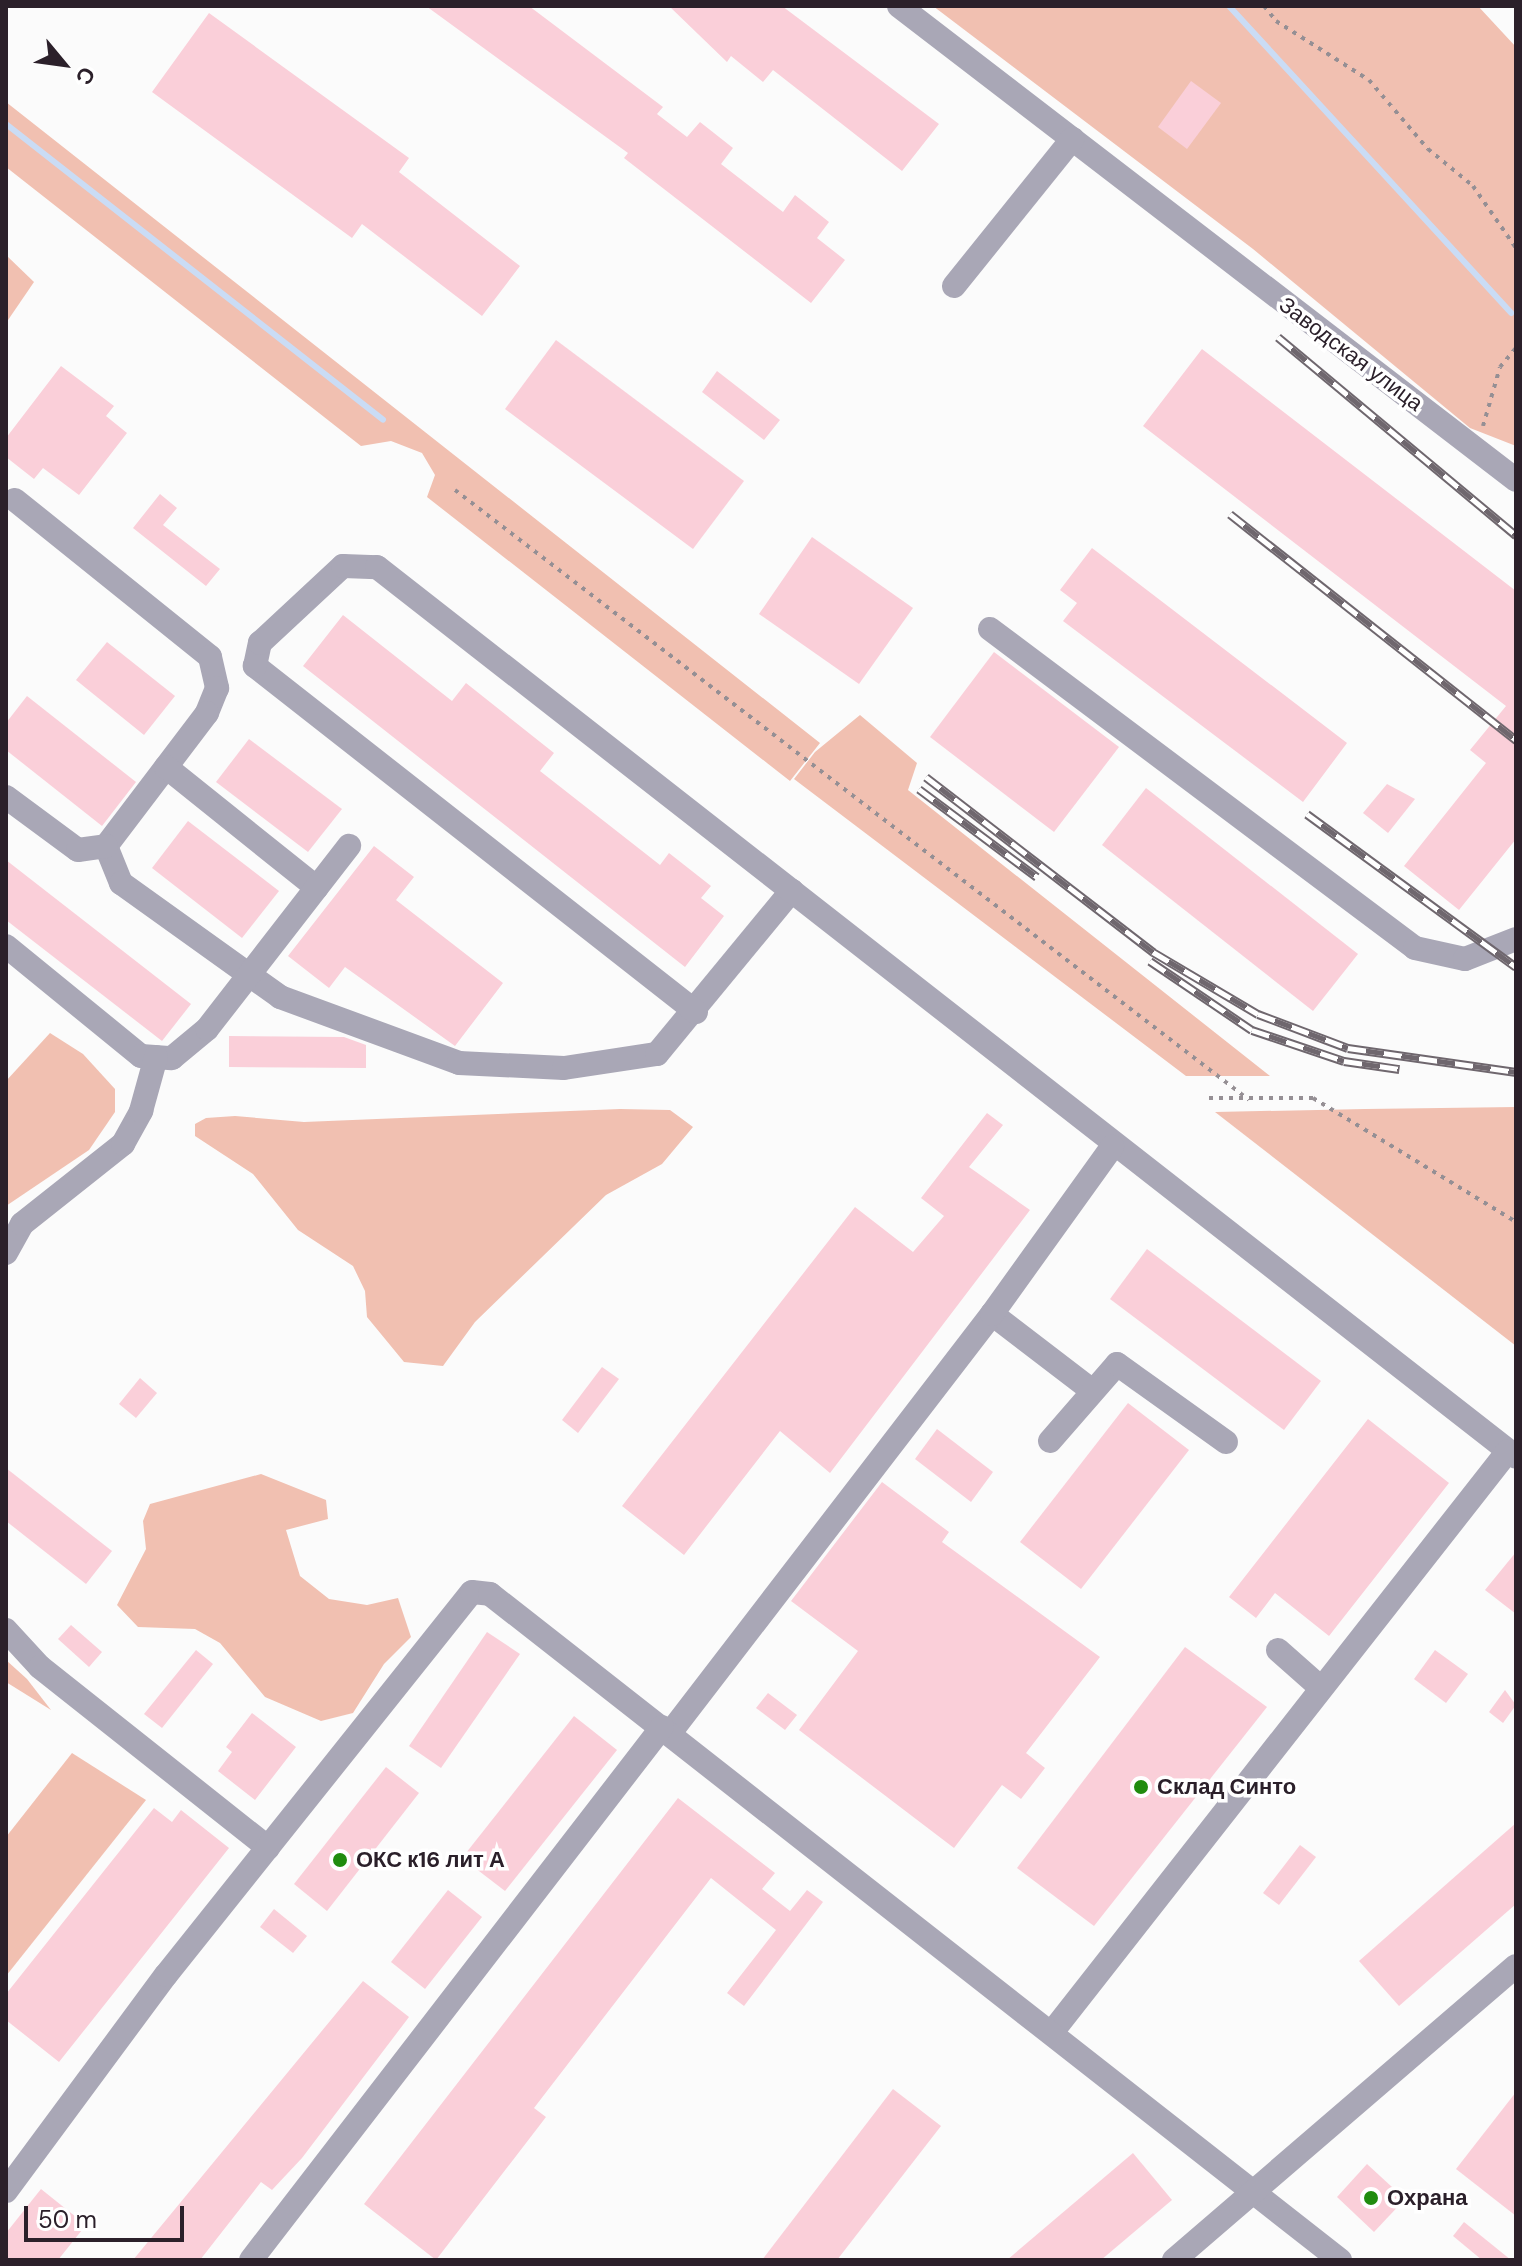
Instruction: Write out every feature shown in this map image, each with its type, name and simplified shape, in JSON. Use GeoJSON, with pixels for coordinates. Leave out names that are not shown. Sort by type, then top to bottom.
{"type":"FeatureCollection","features":[{"type":"Feature","properties":{"kind":"street","name":"Заводская улица"},"geometry":{"type":"LineString","coordinates":[[899,6],[1516,480]]}},
{"type":"Feature","properties":{"kind":"street"},"geometry":{"type":"LineString","coordinates":[[954,286],[1072,139]]}},
{"type":"Feature","properties":{"kind":"street"},"geometry":{"type":"LineString","coordinates":[[6,797],[78,850],[106,846],[166,767],[212,701],[217,688],[210,657],[15,500]]}},
{"type":"Feature","properties":{"kind":"street"},"geometry":{"type":"LineString","coordinates":[[696,1012],[255,666],[260,643],[343,566],[377,567],[792,890],[1112,1147],[1244,1241],[1512,1454],[1321,1688],[1053,2031]]}},
{"type":"Feature","properties":{"kind":"street"},"geometry":{"type":"LineString","coordinates":[[990,629],[1415,948],[1465,959],[1516,939]]}},
{"type":"Feature","properties":{"kind":"street"},"geometry":{"type":"LineString","coordinates":[[166,767],[317,888]]}},
{"type":"Feature","properties":{"kind":"street"},"geometry":{"type":"LineString","coordinates":[[106,846],[121,883],[280,997],[459,1063],[564,1068],[657,1054],[696,1012],[792,890]]}},
{"type":"Feature","properties":{"kind":"street"},"geometry":{"type":"LineString","coordinates":[[6,946],[141,1056],[172,1058],[207,1029],[349,846]]}},
{"type":"Feature","properties":{"kind":"street"},"geometry":{"type":"LineString","coordinates":[[6,1253],[22,1224],[123,1144],[141,1111],[156,1057]]}},
{"type":"Feature","properties":{"kind":"street"},"geometry":{"type":"LineString","coordinates":[[251,2260],[992,1314],[1112,1147]]}},
{"type":"Feature","properties":{"kind":"street"},"geometry":{"type":"LineString","coordinates":[[992,1314],[1090,1389]]}},
{"type":"Feature","properties":{"kind":"street"},"geometry":{"type":"LineString","coordinates":[[1050,1441],[1090,1389],[1117,1364],[1226,1442]]}},
{"type":"Feature","properties":{"kind":"street"},"geometry":{"type":"LineString","coordinates":[[6,2191],[268,1848],[472,1592],[490,1594],[1256,2189],[1340,2260]]}},
{"type":"Feature","properties":{"kind":"street"},"geometry":{"type":"LineString","coordinates":[[6,1630],[40,1667],[268,1848]]}},
{"type":"Feature","properties":{"kind":"street"},"geometry":{"type":"LineString","coordinates":[[1278,1650],[1321,1688]]}},
{"type":"Feature","properties":{"kind":"street"},"geometry":{"type":"LineString","coordinates":[[1174,2260],[1516,1966]]}},
{"type":"Feature","properties":{"kind":"path"},"geometry":{"type":"LineString","coordinates":[[1264,6],[1276,21],[1369,80],[1428,149],[1473,186],[1516,248]]}},
{"type":"Feature","properties":{"kind":"path"},"geometry":{"type":"LineString","coordinates":[[1476,449],[1500,367],[1516,348]]}},
{"type":"Feature","properties":{"kind":"path"},"geometry":{"type":"LineString","coordinates":[[455,490],[1249,1100]]}},
{"type":"Feature","properties":{"kind":"path"},"geometry":{"type":"LineString","coordinates":[[1209,1098],[1313,1098],[1516,1222]]}},
{"type":"Feature","properties":{"kind":"shaded area"},"geometry":{"type":"Polygon","coordinates":[[[933,6],[1478,6],[1516,47],[1516,446],[1470,428],[1253,249],[933,6]]]}},
{"type":"Feature","properties":{"kind":"shaded area"},"geometry":{"type":"Polygon","coordinates":[[[6,102],[820,743],[790,781],[427,497],[435,475],[422,453],[391,441],[361,446],[6,167],[6,102]]]}},
{"type":"Feature","properties":{"kind":"shaded area"},"geometry":{"type":"Polygon","coordinates":[[[6,255],[34,282],[6,323],[6,255]]]}},
{"type":"Feature","properties":{"kind":"shaded area"},"geometry":{"type":"Polygon","coordinates":[[[860,715],[917,763],[908,790],[1270,1076],[1186,1076],[794,779],[815,752],[860,715]]]}},
{"type":"Feature","properties":{"kind":"shaded area"},"geometry":{"type":"Polygon","coordinates":[[[50,1033],[83,1054],[115,1089],[115,1112],[89,1150],[6,1206],[6,1081],[50,1033]]]}},
{"type":"Feature","properties":{"kind":"shaded area"},"geometry":{"type":"Polygon","coordinates":[[[1516,1107],[1516,1346],[1215,1112],[1365,1109],[1516,1107]]]}},
{"type":"Feature","properties":{"kind":"shaded area"},"geometry":{"type":"Polygon","coordinates":[[[620,1109],[670,1110],[693,1127],[662,1164],[606,1195],[475,1322],[443,1366],[404,1362],[367,1317],[365,1291],[353,1266],[298,1230],[253,1174],[195,1136],[195,1124],[206,1118],[235,1116],[304,1122],[620,1109]]]}},
{"type":"Feature","properties":{"kind":"shaded area"},"geometry":{"type":"Polygon","coordinates":[[[261,1474],[326,1500],[328,1519],[286,1530],[300,1576],[329,1599],[367,1605],[398,1598],[411,1637],[384,1664],[353,1713],[321,1721],[265,1697],[220,1643],[195,1629],[138,1627],[117,1605],[146,1549],[143,1521],[150,1504],[261,1474]]]}},
{"type":"Feature","properties":{"kind":"shaded area"},"geometry":{"type":"Polygon","coordinates":[[[6,1660],[27,1679],[51,1710],[6,1682],[6,1660]]]}},
{"type":"Feature","properties":{"kind":"shaded area"},"geometry":{"type":"Polygon","coordinates":[[[72,1753],[146,1800],[6,1976],[6,1837],[72,1753]]]}},
{"type":"Feature","properties":{"kind":"building"},"geometry":{"type":"Polygon","coordinates":[[[426,6],[529,6],[663,107],[657,114],[687,137],[700,122],[733,148],[721,164],[783,212],[795,195],[829,222],[817,238],[845,260],[811,303],[624,158],[628,153],[426,6]]]}},
{"type":"Feature","properties":{"kind":"building"},"geometry":{"type":"Polygon","coordinates":[[[669,6],[782,6],[939,124],[902,171],[773,70],[763,82],[731,56],[727,62],[669,6]]]}},
{"type":"Feature","properties":{"kind":"building"},"geometry":{"type":"Polygon","coordinates":[[[209,13],[409,158],[399,172],[520,266],[482,316],[362,224],[352,238],[152,92],[209,13]]]}},
{"type":"Feature","properties":{"kind":"building"},"geometry":{"type":"Polygon","coordinates":[[[1191,81],[1221,103],[1187,149],[1158,127],[1191,81]]]}},
{"type":"Feature","properties":{"kind":"building"},"geometry":{"type":"Polygon","coordinates":[[[556,340],[744,481],[693,549],[505,409],[556,340]]]}},
{"type":"Feature","properties":{"kind":"building"},"geometry":{"type":"Polygon","coordinates":[[[1202,349],[1516,591],[1516,839],[1459,910],[1404,866],[1486,763],[1470,750],[1506,706],[1143,426],[1202,349]]]}},
{"type":"Feature","properties":{"kind":"building"},"geometry":{"type":"Polygon","coordinates":[[[61,366],[114,406],[106,416],[127,433],[79,495],[43,468],[34,479],[6,457],[6,438],[61,366]]]}},
{"type":"Feature","properties":{"kind":"building"},"geometry":{"type":"Polygon","coordinates":[[[717,371],[780,420],[764,440],[702,392],[717,371]]]}},
{"type":"Feature","properties":{"kind":"building"},"geometry":{"type":"Polygon","coordinates":[[[160,494],[177,508],[163,525],[220,569],[206,586],[133,528],[160,494]]]}},
{"type":"Feature","properties":{"kind":"building"},"geometry":{"type":"Polygon","coordinates":[[[812,537],[913,608],[859,684],[759,614],[812,537]]]}},
{"type":"Feature","properties":{"kind":"building"},"geometry":{"type":"Polygon","coordinates":[[[1092,548],[1347,743],[1303,802],[1063,621],[1077,603],[1060,590],[1092,548]]]}},
{"type":"Feature","properties":{"kind":"building"},"geometry":{"type":"Polygon","coordinates":[[[343,615],[452,701],[466,683],[554,753],[540,771],[660,865],[669,853],[711,886],[701,898],[724,916],[685,967],[303,666],[343,615]]]}},
{"type":"Feature","properties":{"kind":"building"},"geometry":{"type":"Polygon","coordinates":[[[107,642],[175,696],[144,735],[76,680],[107,642]]]}},
{"type":"Feature","properties":{"kind":"building"},"geometry":{"type":"Polygon","coordinates":[[[994,652],[1119,747],[1054,832],[930,737],[994,652]]]}},
{"type":"Feature","properties":{"kind":"building"},"geometry":{"type":"Polygon","coordinates":[[[27,696],[136,782],[102,826],[6,750],[6,723],[27,696]]]}},
{"type":"Feature","properties":{"kind":"building"},"geometry":{"type":"Polygon","coordinates":[[[249,739],[342,809],[308,852],[216,782],[249,739]]]}},
{"type":"Feature","properties":{"kind":"building"},"geometry":{"type":"Polygon","coordinates":[[[1387,784],[1415,799],[1388,833],[1363,813],[1387,784]]]}},
{"type":"Feature","properties":{"kind":"building"},"geometry":{"type":"Polygon","coordinates":[[[1146,788],[1358,954],[1313,1011],[1102,845],[1146,788]]]}},
{"type":"Feature","properties":{"kind":"building"},"geometry":{"type":"Polygon","coordinates":[[[188,821],[279,891],[242,938],[152,868],[188,821]]]}},
{"type":"Feature","properties":{"kind":"building"},"geometry":{"type":"Polygon","coordinates":[[[374,846],[414,877],[396,900],[503,983],[455,1046],[345,967],[329,988],[288,956],[374,846]]]}},
{"type":"Feature","properties":{"kind":"building"},"geometry":{"type":"Polygon","coordinates":[[[6,860],[191,1004],[162,1041],[6,920],[6,860]]]}},
{"type":"Feature","properties":{"kind":"building"},"geometry":{"type":"Polygon","coordinates":[[[229,1036],[344,1037],[366,1045],[366,1068],[229,1067],[229,1036]]]}},
{"type":"Feature","properties":{"kind":"building"},"geometry":{"type":"Polygon","coordinates":[[[987,1113],[1003,1125],[969,1167],[1030,1210],[830,1473],[780,1431],[684,1555],[622,1506],[855,1207],[913,1252],[944,1216],[921,1198],[987,1113]]]}},
{"type":"Feature","properties":{"kind":"building"},"geometry":{"type":"Polygon","coordinates":[[[1147,1249],[1321,1381],[1284,1430],[1110,1299],[1147,1249]]]}},
{"type":"Feature","properties":{"kind":"building"},"geometry":{"type":"Polygon","coordinates":[[[602,1367],[619,1379],[578,1433],[562,1420],[602,1367]]]}},
{"type":"Feature","properties":{"kind":"building"},"geometry":{"type":"Polygon","coordinates":[[[140,1378],[157,1393],[136,1418],[119,1404],[140,1378]]]}},
{"type":"Feature","properties":{"kind":"building"},"geometry":{"type":"Polygon","coordinates":[[[1128,1403],[1189,1450],[1081,1589],[1020,1542],[1128,1403]]]}},
{"type":"Feature","properties":{"kind":"building"},"geometry":{"type":"Polygon","coordinates":[[[1368,1419],[1449,1483],[1329,1636],[1275,1593],[1256,1618],[1229,1597],[1368,1419]]]}},
{"type":"Feature","properties":{"kind":"building"},"geometry":{"type":"Polygon","coordinates":[[[937,1429],[993,1472],[971,1502],[915,1459],[937,1429]]]}},
{"type":"Feature","properties":{"kind":"building"},"geometry":{"type":"Polygon","coordinates":[[[6,1468],[112,1551],[86,1584],[6,1521],[6,1468]]]}},
{"type":"Feature","properties":{"kind":"building"},"geometry":{"type":"Polygon","coordinates":[[[882,1482],[949,1532],[942,1542],[1100,1657],[1026,1753],[1045,1768],[1021,1799],[1002,1785],[954,1848],[799,1730],[858,1651],[791,1601],[882,1482]]]}},
{"type":"Feature","properties":{"kind":"building"},"geometry":{"type":"Polygon","coordinates":[[[1516,1552],[1516,1614],[1485,1590],[1516,1552]]]}},
{"type":"Feature","properties":{"kind":"building"},"geometry":{"type":"Polygon","coordinates":[[[71,1625],[102,1652],[89,1667],[58,1639],[71,1625]]]}},
{"type":"Feature","properties":{"kind":"building"},"geometry":{"type":"Polygon","coordinates":[[[487,1632],[520,1654],[441,1768],[409,1746],[487,1632]]]}},
{"type":"Feature","properties":{"kind":"building","name":"Склад Синто"},"geometry":{"type":"Polygon","coordinates":[[[1185,1647],[1267,1707],[1094,1926],[1017,1868],[1185,1647]]]}},
{"type":"Feature","properties":{"kind":"building"},"geometry":{"type":"Polygon","coordinates":[[[196,1650],[213,1664],[162,1728],[144,1714],[196,1650]]]}},
{"type":"Feature","properties":{"kind":"building"},"geometry":{"type":"Polygon","coordinates":[[[1435,1650],[1468,1674],[1446,1703],[1414,1679],[1435,1650]]]}},
{"type":"Feature","properties":{"kind":"building"},"geometry":{"type":"Polygon","coordinates":[[[1505,1690],[1516,1705],[1503,1723],[1489,1712],[1505,1690]]]}},
{"type":"Feature","properties":{"kind":"building"},"geometry":{"type":"Polygon","coordinates":[[[768,1693],[797,1715],[785,1730],[756,1708],[768,1693]]]}},
{"type":"Feature","properties":{"kind":"building"},"geometry":{"type":"Polygon","coordinates":[[[252,1713],[296,1747],[255,1800],[218,1771],[232,1752],[226,1747],[252,1713]]]}},
{"type":"Feature","properties":{"kind":"building"},"geometry":{"type":"Polygon","coordinates":[[[574,1716],[617,1750],[505,1891],[462,1858],[574,1716]]]}},
{"type":"Feature","properties":{"kind":"building","name":"ОКС к16 лит А"},"geometry":{"type":"Polygon","coordinates":[[[386,1767],[419,1793],[327,1911],[294,1884],[386,1767]]]}},
{"type":"Feature","properties":{"kind":"building"},"geometry":{"type":"Polygon","coordinates":[[[678,1798],[775,1873],[762,1889],[790,1911],[807,1890],[823,1902],[744,2006],[727,1993],[776,1930],[711,1878],[534,2108],[546,2117],[436,2260],[364,2204],[678,1798]]]}},
{"type":"Feature","properties":{"kind":"building"},"geometry":{"type":"Polygon","coordinates":[[[154,1808],[172,1822],[181,1810],[229,1848],[59,2062],[6,2020],[6,1994],[154,1808]]]}},
{"type":"Feature","properties":{"kind":"building"},"geometry":{"type":"Polygon","coordinates":[[[1516,1823],[1516,1904],[1399,2006],[1359,1961],[1516,1823]]]}},
{"type":"Feature","properties":{"kind":"building"},"geometry":{"type":"Polygon","coordinates":[[[1300,1845],[1316,1857],[1279,1905],[1263,1893],[1300,1845]]]}},
{"type":"Feature","properties":{"kind":"building"},"geometry":{"type":"Polygon","coordinates":[[[448,1890],[482,1917],[425,1989],[391,1962],[448,1890]]]}},
{"type":"Feature","properties":{"kind":"building"},"geometry":{"type":"Polygon","coordinates":[[[274,1909],[307,1936],[293,1953],[260,1927],[274,1909]]]}},
{"type":"Feature","properties":{"kind":"building"},"geometry":{"type":"Polygon","coordinates":[[[363,1981],[409,2017],[302,2158],[272,2190],[261,2182],[200,2260],[133,2260],[363,1981]]]}},
{"type":"Feature","properties":{"kind":"building"},"geometry":{"type":"Polygon","coordinates":[[[893,2089],[941,2126],[837,2260],[762,2260],[893,2089]]]}},
{"type":"Feature","properties":{"kind":"building"},"geometry":{"type":"Polygon","coordinates":[[[1516,2092],[1516,2216],[1456,2169],[1516,2092]]]}},
{"type":"Feature","properties":{"kind":"building"},"geometry":{"type":"Polygon","coordinates":[[[1133,2153],[1172,2200],[1101,2260],[1007,2260],[1133,2153]]]}},
{"type":"Feature","properties":{"kind":"building","name":"Охрана"},"geometry":{"type":"Polygon","coordinates":[[[1367,2164],[1405,2199],[1374,2232],[1337,2197],[1367,2164]]]}},
{"type":"Feature","properties":{"kind":"building"},"geometry":{"type":"Polygon","coordinates":[[[41,2189],[86,2225],[58,2260],[6,2260],[6,2233],[41,2189]]]}},
{"type":"Feature","properties":{"kind":"building"},"geometry":{"type":"Polygon","coordinates":[[[1464,2222],[1511,2260],[1482,2260],[1453,2236],[1464,2222]]]}},
{"type":"Feature","properties":{"kind":"waterway"},"geometry":{"type":"LineString","coordinates":[[1229,6],[1511,313]]}},
{"type":"Feature","properties":{"kind":"waterway"},"geometry":{"type":"LineString","coordinates":[[6,124],[383,420]]}},
{"type":"Feature","properties":{"kind":"railway"},"geometry":{"type":"LineString","coordinates":[[1278,337],[1516,535]]}},
{"type":"Feature","properties":{"kind":"railway"},"geometry":{"type":"LineString","coordinates":[[1230,514],[1516,740]]}},
{"type":"Feature","properties":{"kind":"railway"},"geometry":{"type":"LineString","coordinates":[[926,777],[1153,952],[1258,1014],[1348,1048],[1516,1072]]}},
{"type":"Feature","properties":{"kind":"railway"},"geometry":{"type":"LineString","coordinates":[[919,789],[1037,877]]}},
{"type":"Feature","properties":{"kind":"railway"},"geometry":{"type":"LineString","coordinates":[[1307,814],[1516,967]]}},
{"type":"Feature","properties":{"kind":"railway"},"geometry":{"type":"LineString","coordinates":[[1150,961],[1252,1030],[1344,1061],[1399,1069]]}},
{"type":"Feature","properties":{"kind":"place","name":"Склад Синто"},"geometry":{"type":"Point","coordinates":[1141,1787]}},
{"type":"Feature","properties":{"kind":"place","name":"ОКС к16 лит А"},"geometry":{"type":"Point","coordinates":[340,1860]}},
{"type":"Feature","properties":{"kind":"place","name":"Охрана"},"geometry":{"type":"Point","coordinates":[1371,2198]}}]}
